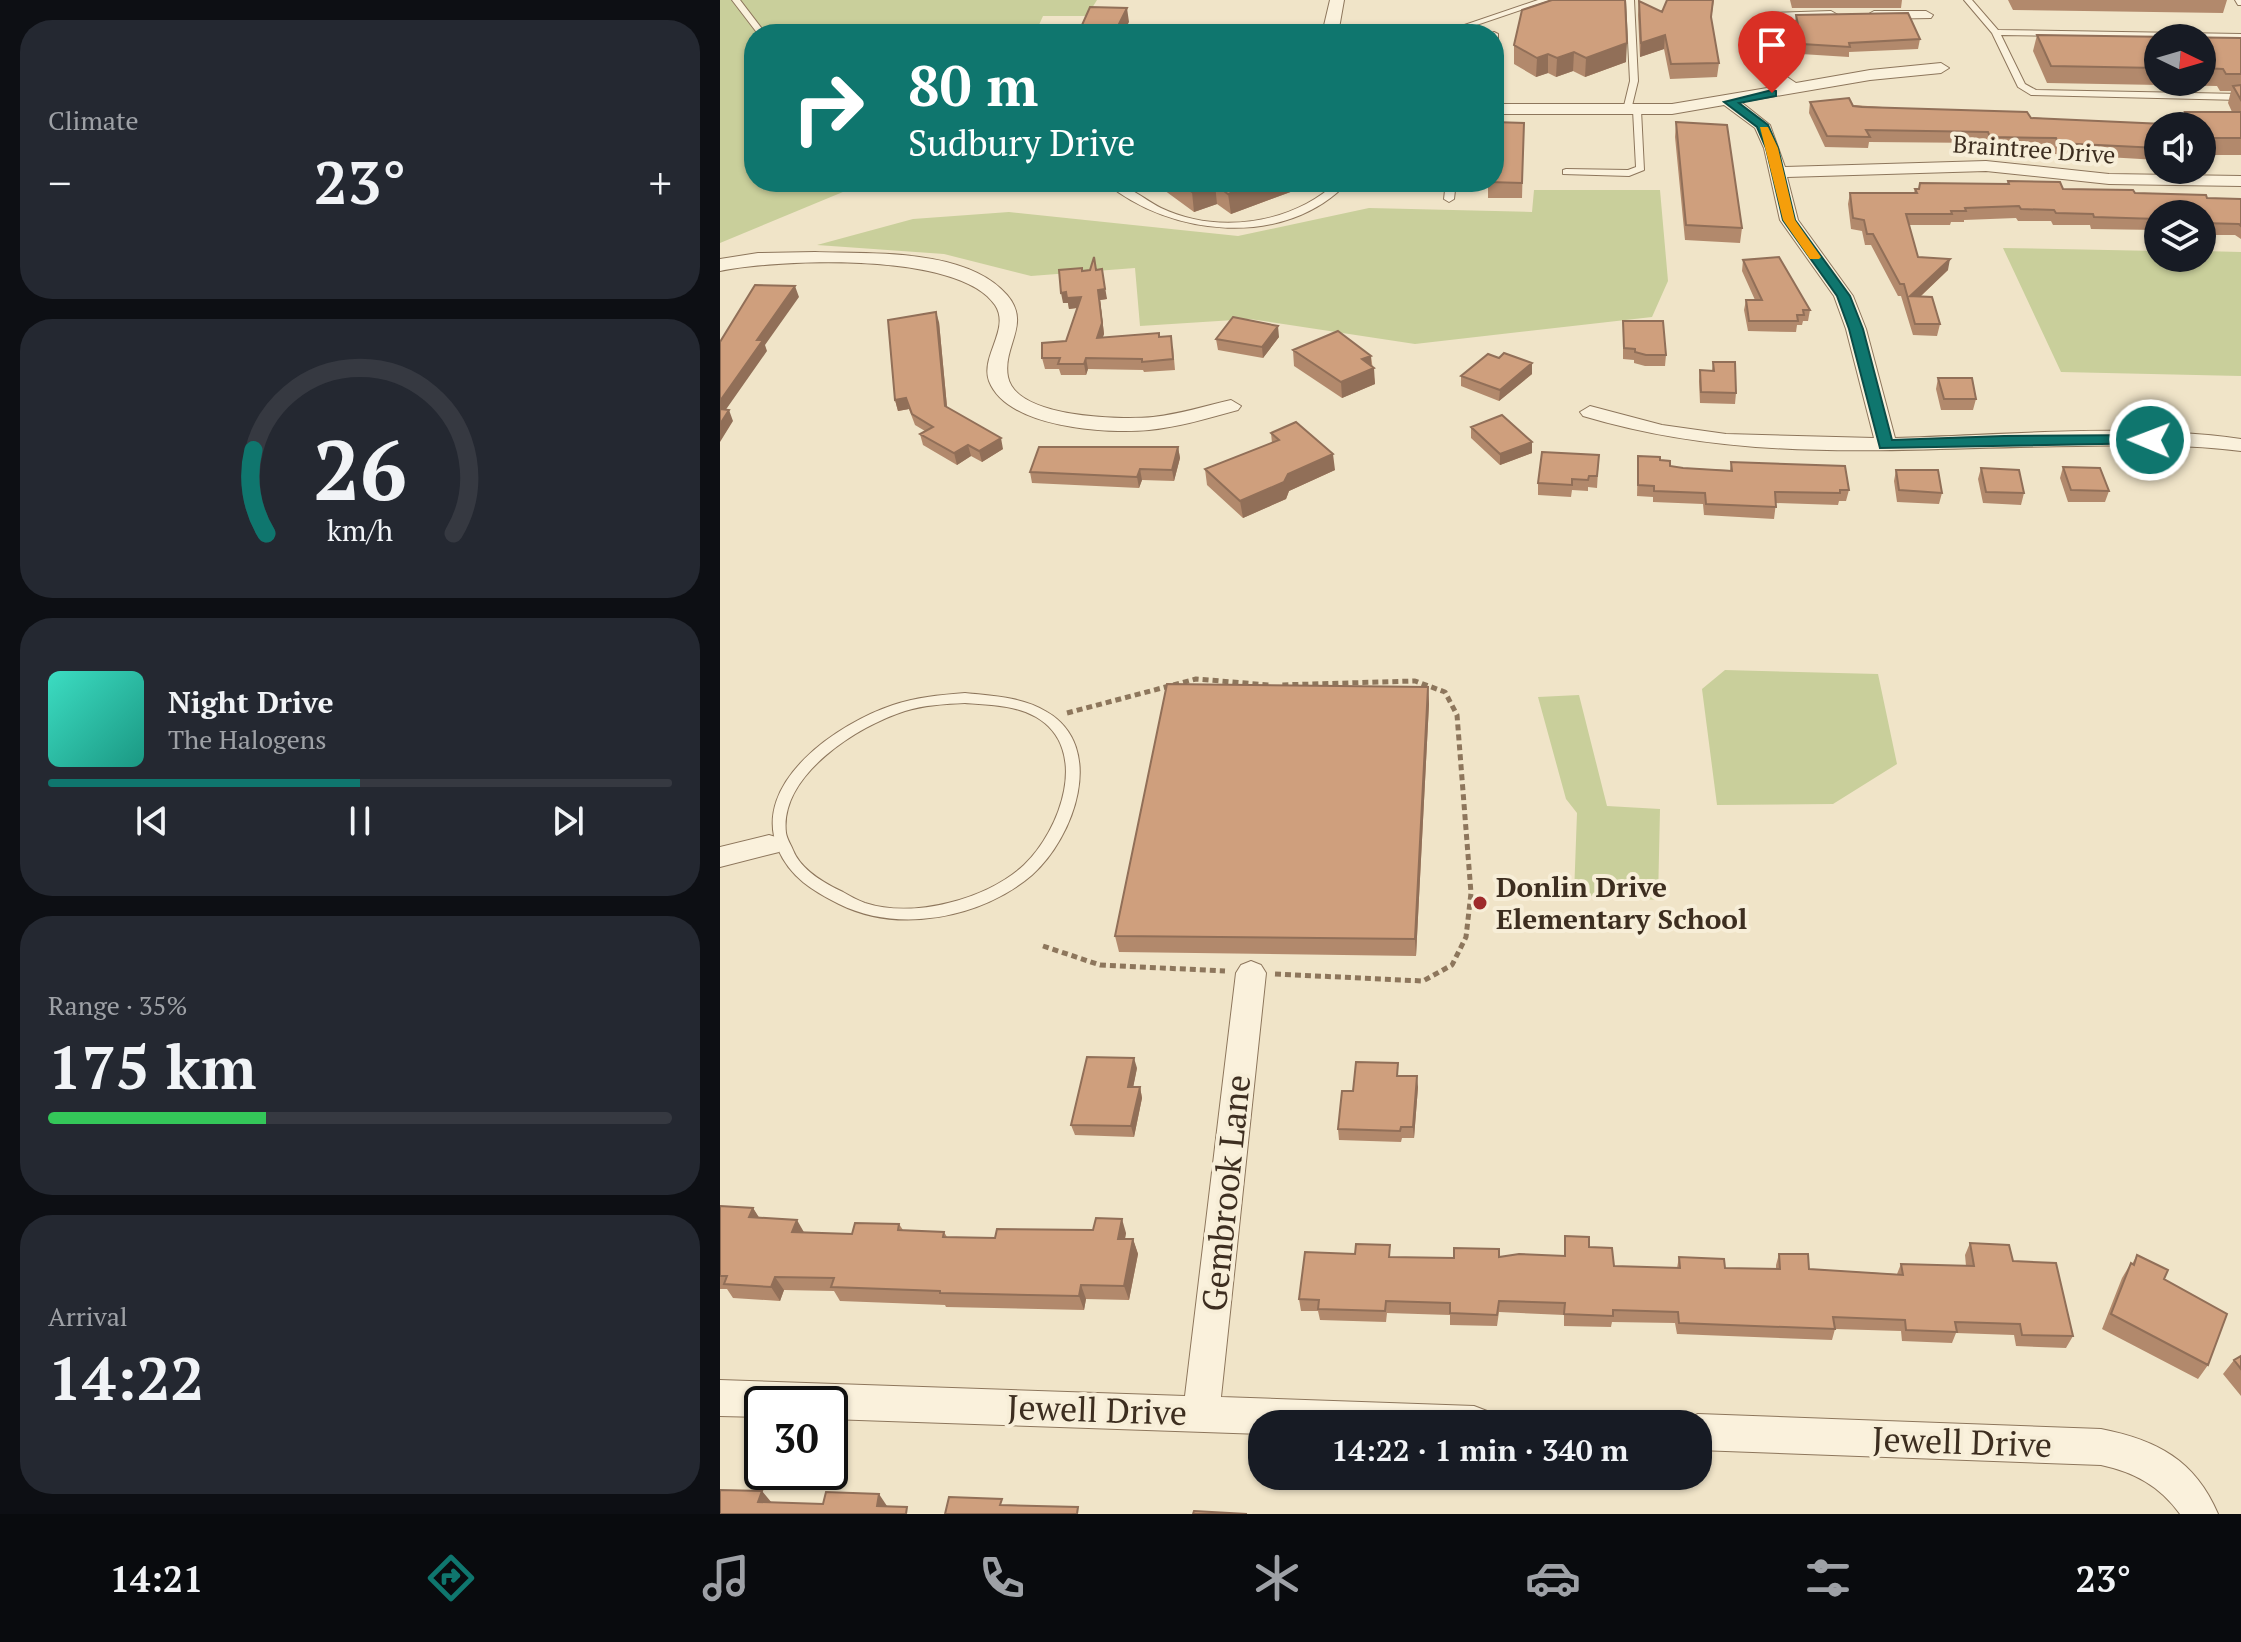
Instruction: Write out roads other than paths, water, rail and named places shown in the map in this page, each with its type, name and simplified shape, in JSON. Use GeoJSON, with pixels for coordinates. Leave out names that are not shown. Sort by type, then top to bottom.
{"type":"FeatureCollection","features":[{"type":"Feature","properties":{"kind":"street"},"geometry":{"type":"LineString","coordinates":[[1332,24],[1337,0]]}},
{"type":"Feature","properties":{"kind":"street"},"geometry":{"type":"LineString","coordinates":[[1794,89],[1769,73],[1754,48],[1753,33],[1761,18],[1791,15],[1926,15]]}},
{"type":"Feature","properties":{"kind":"street"},"geometry":{"type":"LineString","coordinates":[[1504,109],[1632,110],[1730,102],[1870,75],[1941,68]]}},
{"type":"Feature","properties":{"kind":"street"},"geometry":{"type":"LineString","coordinates":[[1730,102],[1762,125],[1772,148],[1789,220],[1843,296],[1856,329],[1886,445]]}},
{"type":"Feature","properties":{"kind":"street","name":"Braintree Drive"},"geometry":{"type":"LineString","coordinates":[[1776,172],[1986,166],[2109,179],[2241,181]]}},
{"type":"Feature","properties":{"kind":"street"},"geometry":{"type":"LineString","coordinates":[[720,265],[758,258],[806,256],[911,263],[951,269],[982,283],[1003,302],[1008,332],[998,367],[998,379],[1003,391],[1016,402],[1054,416],[1082,421],[1143,424],[1231,406]]}},
{"type":"Feature","properties":{"kind":"street"},"geometry":{"type":"LineString","coordinates":[[1590,412],[1645,428],[1704,437],[1886,445],[2004,440],[2211,440],[2241,445]]}},
{"type":"Feature","properties":{"kind":"street"},"geometry":{"type":"LineString","coordinates":[[720,857],[769,845]]}},
{"type":"Feature","properties":{"kind":"street","name":"Gembrook Lane"},"geometry":{"type":"LineString","coordinates":[[1201,1414],[1251,973]]}},
{"type":"Feature","properties":{"kind":"street","name":"Jewell Drive"},"geometry":{"type":"LineString","coordinates":[[720,1398],[1248,1416]]}},
{"type":"Feature","properties":{"kind":"street","name":"Jewell Drive"},"geometry":{"type":"LineString","coordinates":[[1712,1433],[2101,1447],[2126,1451],[2168,1474],[2195,1501],[2199,1514]]}},
{"type":"Feature","properties":{"kind":"lane"},"geometry":{"type":"LineString","coordinates":[[736,0],[754,24]]}},
{"type":"Feature","properties":{"kind":"lane"},"geometry":{"type":"LineString","coordinates":[[1471,24],[1546,0]]}},
{"type":"Feature","properties":{"kind":"lane"},"geometry":{"type":"LineString","coordinates":[[1566,172],[1629,173],[1641,168],[1632,110],[1634,81],[1630,0]]}},
{"type":"Feature","properties":{"kind":"lane"},"geometry":{"type":"LineString","coordinates":[[1968,0],[1996,32],[2021,85],[2034,93],[2241,97]]}},
{"type":"Feature","properties":{"kind":"lane"},"geometry":{"type":"LineString","coordinates":[[1480,21],[1483,24]]}},
{"type":"Feature","properties":{"kind":"lane"},"geometry":{"type":"LineString","coordinates":[[1996,32],[2241,36]]}},
{"type":"Feature","properties":{"kind":"lane"},"geometry":{"type":"LineString","coordinates":[[1129,192],[1177,217],[1250,224],[1293,216],[1314,208],[1332,192]]}},
{"type":"Feature","properties":{"kind":"lane"},"geometry":{"type":"LineString","coordinates":[[1449,199],[1450,192]]}},
{"type":"Feature","properties":{"kind":"lane"},"geometry":{"type":"LineString","coordinates":[[965,698],[1011,703],[1047,719],[1064,735],[1071,750],[1075,778],[1060,828],[1043,854],[1018,877],[973,903],[922,914],[865,909],[800,883],[779,863],[769,845],[766,824],[772,802],[799,766],[814,752],[864,722],[921,702],[965,698]]}},
{"type":"Feature","properties":{"kind":"place","name":"Donlin Drive Elementary School"},"geometry":{"type":"Point","coordinates":[1480,903]}}]}
